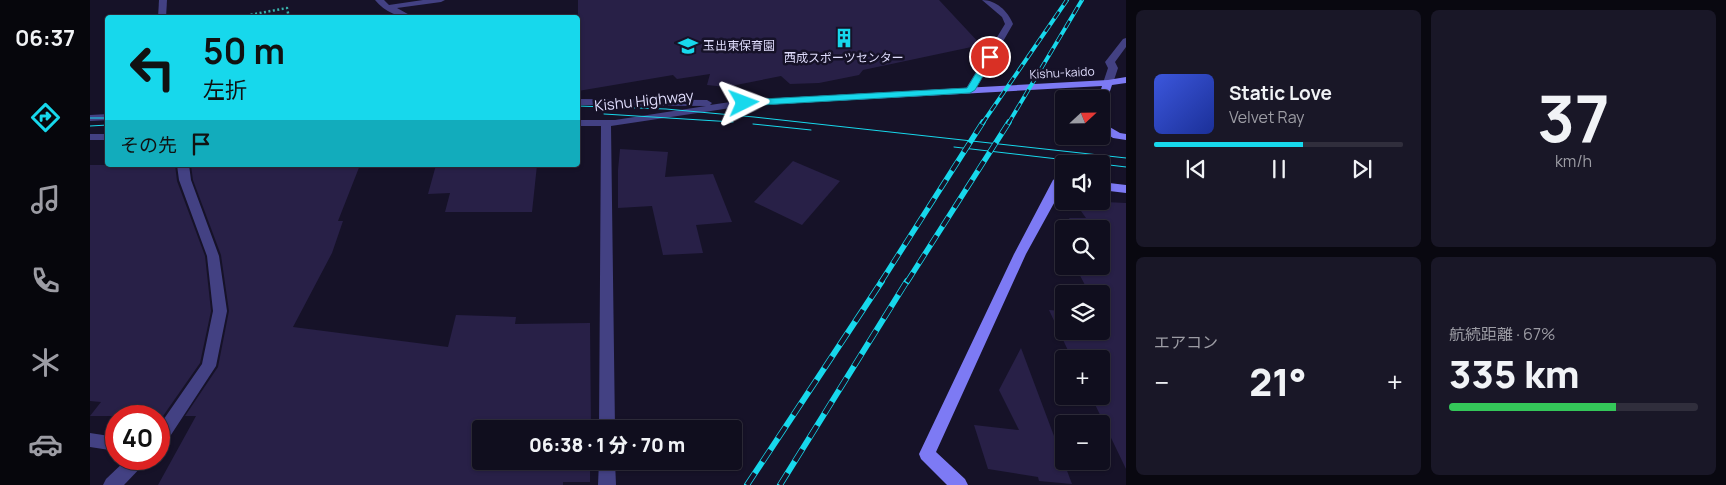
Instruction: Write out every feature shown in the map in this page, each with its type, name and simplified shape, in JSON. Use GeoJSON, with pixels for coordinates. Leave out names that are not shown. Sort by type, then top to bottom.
{"type":"FeatureCollection","features":[{"type":"Feature","properties":{"kind":"street"},"geometry":{"type":"LineString","coordinates":[[162,15],[163,0]]}},
{"type":"Feature","properties":{"kind":"street"},"geometry":{"type":"LineString","coordinates":[[379,0],[388,8],[404,15]]}},
{"type":"Feature","properties":{"kind":"street"},"geometry":{"type":"LineString","coordinates":[[388,8],[441,0]]}},
{"type":"Feature","properties":{"kind":"street"},"geometry":{"type":"LineString","coordinates":[[970,90],[1009,24],[1006,16],[986,0]]}},
{"type":"Feature","properties":{"kind":"street"},"geometry":{"type":"LineString","coordinates":[[1106,90],[1114,68],[1110,62],[1126,42]]}},
{"type":"Feature","properties":{"kind":"street","name":"Kishu-kaido"},"geometry":{"type":"LineString","coordinates":[[970,90],[1108,83],[1126,80]]}},
{"type":"Feature","properties":{"kind":"street","name":"Kishu Highway"},"geometry":{"type":"LineString","coordinates":[[580,102],[744,103],[970,90]]}},
{"type":"Feature","properties":{"kind":"street"},"geometry":{"type":"LineString","coordinates":[[580,96],[592,102]]}},
{"type":"Feature","properties":{"kind":"street","name":"Kishu Highway"},"geometry":{"type":"LineString","coordinates":[[580,123],[606,123],[744,103]]}},
{"type":"Feature","properties":{"kind":"street"},"geometry":{"type":"LineString","coordinates":[[90,118],[105,117]]}},
{"type":"Feature","properties":{"kind":"street"},"geometry":{"type":"LineString","coordinates":[[606,123],[607,420]]}},
{"type":"Feature","properties":{"kind":"street"},"geometry":{"type":"LineString","coordinates":[[1110,131],[1117,136],[1126,137]]}},
{"type":"Feature","properties":{"kind":"street"},"geometry":{"type":"LineString","coordinates":[[90,137],[105,137]]}},
{"type":"Feature","properties":{"kind":"street"},"geometry":{"type":"LineString","coordinates":[[170,423],[209,366],[220,312],[213,256],[185,180],[183,167]]}},
{"type":"Feature","properties":{"kind":"street"},"geometry":{"type":"LineString","coordinates":[[1110,187],[1126,189]]}},
{"type":"Feature","properties":{"kind":"street"},"geometry":{"type":"LineString","coordinates":[[959,485],[927,454],[1020,254],[1055,188]]}},
{"type":"Feature","properties":{"kind":"street"},"geometry":{"type":"LineString","coordinates":[[90,440],[105,442]]}},
{"type":"Feature","properties":{"kind":"street"},"geometry":{"type":"LineString","coordinates":[[112,485],[127,470]]}},
{"type":"Feature","properties":{"kind":"street"},"geometry":{"type":"LineString","coordinates":[[607,470],[608,485]]}},
{"type":"Feature","properties":{"kind":"path"},"geometry":{"type":"LineString","coordinates":[[249,15],[287,8],[288,15]]}},
{"type":"Feature","properties":{"kind":"building"},"geometry":{"type":"Polygon","coordinates":[[[578,0],[939,0],[981,45],[863,70],[859,75],[819,83],[790,84],[781,76],[726,87],[707,85],[710,74],[677,79],[673,75],[580,91],[580,15],[578,15],[578,0]]]}},
{"type":"Feature","properties":{"kind":"building"},"geometry":{"type":"Polygon","coordinates":[[[620,149],[668,152],[665,177],[713,174],[732,222],[696,225],[703,253],[663,255],[652,206],[618,208],[620,149]]]}},
{"type":"Feature","properties":{"kind":"building"},"geometry":{"type":"Polygon","coordinates":[[[793,161],[840,181],[802,225],[754,202],[793,161]]]}},
{"type":"Feature","properties":{"kind":"building"},"geometry":{"type":"Polygon","coordinates":[[[90,165],[105,165],[105,167],[175,167],[177,181],[205,256],[211,311],[200,363],[170,406],[105,405],[105,416],[90,416],[101,402],[90,401],[90,165]]]}},
{"type":"Feature","properties":{"kind":"building"},"geometry":{"type":"Polygon","coordinates":[[[191,167],[359,167],[338,221],[343,221],[332,253],[293,327],[448,347],[456,315],[516,317],[515,324],[590,323],[591,420],[472,420],[472,470],[590,470],[590,482],[563,482],[563,485],[158,485],[166,470],[170,470],[170,463],[196,416],[185,416],[218,367],[229,311],[221,255],[193,180],[191,167]]]}},
{"type":"Feature","properties":{"kind":"building"},"geometry":{"type":"Polygon","coordinates":[[[435,167],[537,167],[532,212],[445,212],[450,193],[428,194],[435,167]]]}},
{"type":"Feature","properties":{"kind":"building"},"geometry":{"type":"Polygon","coordinates":[[[1110,202],[1126,203],[1126,469],[1110,436],[1110,415],[1100,415],[1095,405],[1110,405],[1110,350],[1068,350],[1063,340],[1110,340],[1110,285],[1085,285],[1080,275],[1110,275],[1110,220],[1070,220],[1069,218],[1086,218],[1081,211],[1110,210],[1110,202]]]}},
{"type":"Feature","properties":{"kind":"building"},"geometry":{"type":"Polygon","coordinates":[[[1049,310],[1055,310],[1055,323],[1049,310]]]}},
{"type":"Feature","properties":{"kind":"building"},"geometry":{"type":"Polygon","coordinates":[[[1021,348],[1055,439],[1055,470],[1067,470],[1072,484],[1039,481],[1038,477],[988,469],[974,425],[1019,430],[999,390],[1021,348]]]}},
{"type":"Feature","properties":{"kind":"tram line"},"geometry":{"type":"LineString","coordinates":[[580,106],[666,109],[754,117],[1126,158]]}},
{"type":"Feature","properties":{"kind":"tram line"},"geometry":{"type":"LineString","coordinates":[[604,114],[733,122]]}},
{"type":"Feature","properties":{"kind":"tram line"},"geometry":{"type":"LineString","coordinates":[[90,118],[105,118]]}},
{"type":"Feature","properties":{"kind":"tram line"},"geometry":{"type":"LineString","coordinates":[[753,124],[811,130]]}},
{"type":"Feature","properties":{"kind":"tram line"},"geometry":{"type":"LineString","coordinates":[[90,126],[105,125]]}},
{"type":"Feature","properties":{"kind":"tram line"},"geometry":{"type":"LineString","coordinates":[[954,147],[1126,167]]}},
{"type":"Feature","properties":{"kind":"railway"},"geometry":{"type":"LineString","coordinates":[[982,124],[1067,0]]}},
{"type":"Feature","properties":{"kind":"railway"},"geometry":{"type":"LineString","coordinates":[[1008,124],[1082,0]]}},
{"type":"Feature","properties":{"kind":"railway"},"geometry":{"type":"LineString","coordinates":[[881,282],[983,122]]}},
{"type":"Feature","properties":{"kind":"railway"},"geometry":{"type":"LineString","coordinates":[[907,282],[1009,122]]}},
{"type":"Feature","properties":{"kind":"railway"},"geometry":{"type":"LineString","coordinates":[[747,485],[882,281]]}},
{"type":"Feature","properties":{"kind":"railway"},"geometry":{"type":"LineString","coordinates":[[780,485],[907,281]]}},
{"type":"Feature","properties":{"kind":"place","name":"西成スポーツセンター"},"geometry":{"type":"Point","coordinates":[844,38]}},
{"type":"Feature","properties":{"kind":"place","name":"玉出東保育園"},"geometry":{"type":"Point","coordinates":[688,46]}},
{"type":"Feature","properties":{"kind":"route"},"geometry":{"type":"LineString","coordinates":[[744,103],[970,90],[990,57]]}}]}
